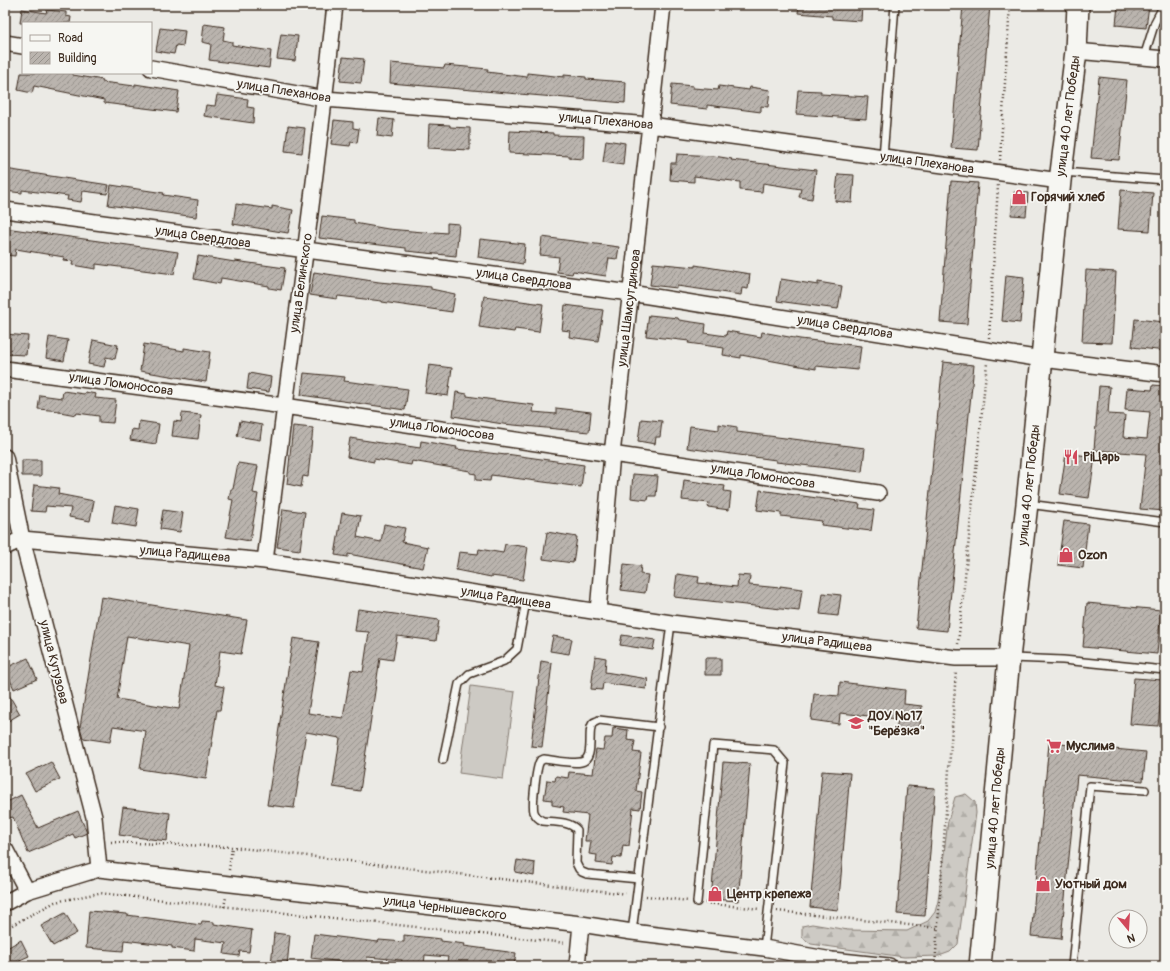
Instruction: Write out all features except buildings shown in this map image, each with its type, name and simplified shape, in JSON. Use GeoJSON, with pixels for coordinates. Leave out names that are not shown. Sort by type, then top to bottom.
{"type":"FeatureCollection","features":[{"type":"Feature","properties":{"kind":"street","name":"улица Белинского"},"geometry":{"type":"LineString","coordinates":[[265,561],[325,99],[335,5]]}},
{"type":"Feature","properties":{"kind":"street","name":"улица Шамсутдинова"},"geometry":{"type":"LineString","coordinates":[[598,611],[612,454],[663,5]]}},
{"type":"Feature","properties":{"kind":"street","name":"улица 40 лет Победы"},"geometry":{"type":"LineString","coordinates":[[980,966],[1009,658],[1076,51],[1078,5]]}},
{"type":"Feature","properties":{"kind":"street"},"geometry":{"type":"LineString","coordinates":[[5,43],[22,46]]}},
{"type":"Feature","properties":{"kind":"street"},"geometry":{"type":"LineString","coordinates":[[1076,51],[1165,59]]}},
{"type":"Feature","properties":{"kind":"street","name":"улица Плеханова"},"geometry":{"type":"LineString","coordinates":[[152,68],[325,99],[650,125],[999,173],[1061,176]]}},
{"type":"Feature","properties":{"kind":"street","name":"улица Свердлова"},"geometry":{"type":"LineString","coordinates":[[5,210],[630,294],[1042,359],[1165,374]]}},
{"type":"Feature","properties":{"kind":"street","name":"улица Ломоносова"},"geometry":{"type":"LineString","coordinates":[[5,369],[284,406],[878,493]]}},
{"type":"Feature","properties":{"kind":"street","name":"улица Кутузова"},"geometry":{"type":"LineString","coordinates":[[5,457],[22,539],[94,817],[99,869]]}},
{"type":"Feature","properties":{"kind":"street","name":"улица Радищева"},"geometry":{"type":"LineString","coordinates":[[5,546],[22,539],[265,561],[672,623],[956,658],[1009,658]]}},
{"type":"Feature","properties":{"kind":"street"},"geometry":{"type":"LineString","coordinates":[[5,848],[27,891]]}},
{"type":"Feature","properties":{"kind":"street","name":"улица Чернышевского"},"geometry":{"type":"LineString","coordinates":[[5,903],[27,891],[99,869],[580,924],[632,932],[764,948],[832,960],[889,966]]}},
{"type":"Feature","properties":{"kind":"street"},"geometry":{"type":"LineString","coordinates":[[577,966],[580,924]]}},
{"type":"Feature","properties":{"kind":"lane"},"geometry":{"type":"LineString","coordinates":[[883,157],[895,5]]}},
{"type":"Feature","properties":{"kind":"lane"},"geometry":{"type":"LineString","coordinates":[[1144,57],[1156,22],[1164,5]]}},
{"type":"Feature","properties":{"kind":"lane"},"geometry":{"type":"LineString","coordinates":[[1061,176],[1165,180]]}},
{"type":"Feature","properties":{"kind":"lane"},"geometry":{"type":"LineString","coordinates":[[1027,504],[1165,522]]}},
{"type":"Feature","properties":{"kind":"lane"},"geometry":{"type":"LineString","coordinates":[[443,760],[458,684],[469,674],[504,661],[517,649],[526,601]]}},
{"type":"Feature","properties":{"kind":"lane"},"geometry":{"type":"LineString","coordinates":[[632,932],[672,623]]}},
{"type":"Feature","properties":{"kind":"lane"},"geometry":{"type":"LineString","coordinates":[[1009,658],[1063,660],[1165,670]]}},
{"type":"Feature","properties":{"kind":"lane"},"geometry":{"type":"LineString","coordinates":[[639,879],[587,874],[579,869],[576,863],[577,830],[575,827],[567,824],[539,820],[534,814],[533,806],[537,769],[540,761],[544,759],[575,762],[582,762],[585,760],[589,753],[592,725],[595,721],[599,720],[659,727]]}},
{"type":"Feature","properties":{"kind":"lane"},"geometry":{"type":"LineString","coordinates":[[697,902],[713,745],[774,750],[785,763],[764,948]]}},
{"type":"Feature","properties":{"kind":"lane"},"geometry":{"type":"LineString","coordinates":[[1072,966],[1090,786],[1145,790]]}},
{"type":"Feature","properties":{"kind":"path"},"geometry":{"type":"LineString","coordinates":[[935,966],[956,658],[988,350],[1010,5]]}},
{"type":"Feature","properties":{"kind":"path"},"geometry":{"type":"LineString","coordinates":[[97,841],[232,847],[697,902],[937,928]]}},
{"type":"Feature","properties":{"kind":"path"},"geometry":{"type":"LineString","coordinates":[[5,929],[55,902],[98,893],[579,944]]}},
{"type":"Feature","properties":{"kind":"green space"},"geometry":{"type":"Polygon","coordinates":[[[471,686],[515,692],[503,779],[459,773],[471,686]]]}},
{"type":"Feature","properties":{"kind":"green space"},"geometry":{"type":"Polygon","coordinates":[[[966,794],[975,802],[976,813],[958,944],[950,952],[939,956],[904,957],[811,944],[802,937],[802,926],[812,924],[848,930],[907,931],[928,921],[935,912],[938,901],[948,821],[955,797],[966,794]]]}},
{"type":"Feature","properties":{"kind":"place","name":"Горячий хлеб"},"geometry":{"type":"Point","coordinates":[1019,197]}},
{"type":"Feature","properties":{"kind":"place","name":"PiЦарь"},"geometry":{"type":"Point","coordinates":[1071,457]}},
{"type":"Feature","properties":{"kind":"place","name":"Ozon"},"geometry":{"type":"Point","coordinates":[1066,555]}},
{"type":"Feature","properties":{"kind":"place","name":"ДОУ №17 \"Берёзка\""},"geometry":{"type":"Point","coordinates":[856,723]}},
{"type":"Feature","properties":{"kind":"place","name":"Муслима"},"geometry":{"type":"Point","coordinates":[1054,746]}},
{"type":"Feature","properties":{"kind":"place","name":"Уютный дом"},"geometry":{"type":"Point","coordinates":[1043,884]}},
{"type":"Feature","properties":{"kind":"place","name":"Центр крепежа"},"geometry":{"type":"Point","coordinates":[715,894]}}]}
